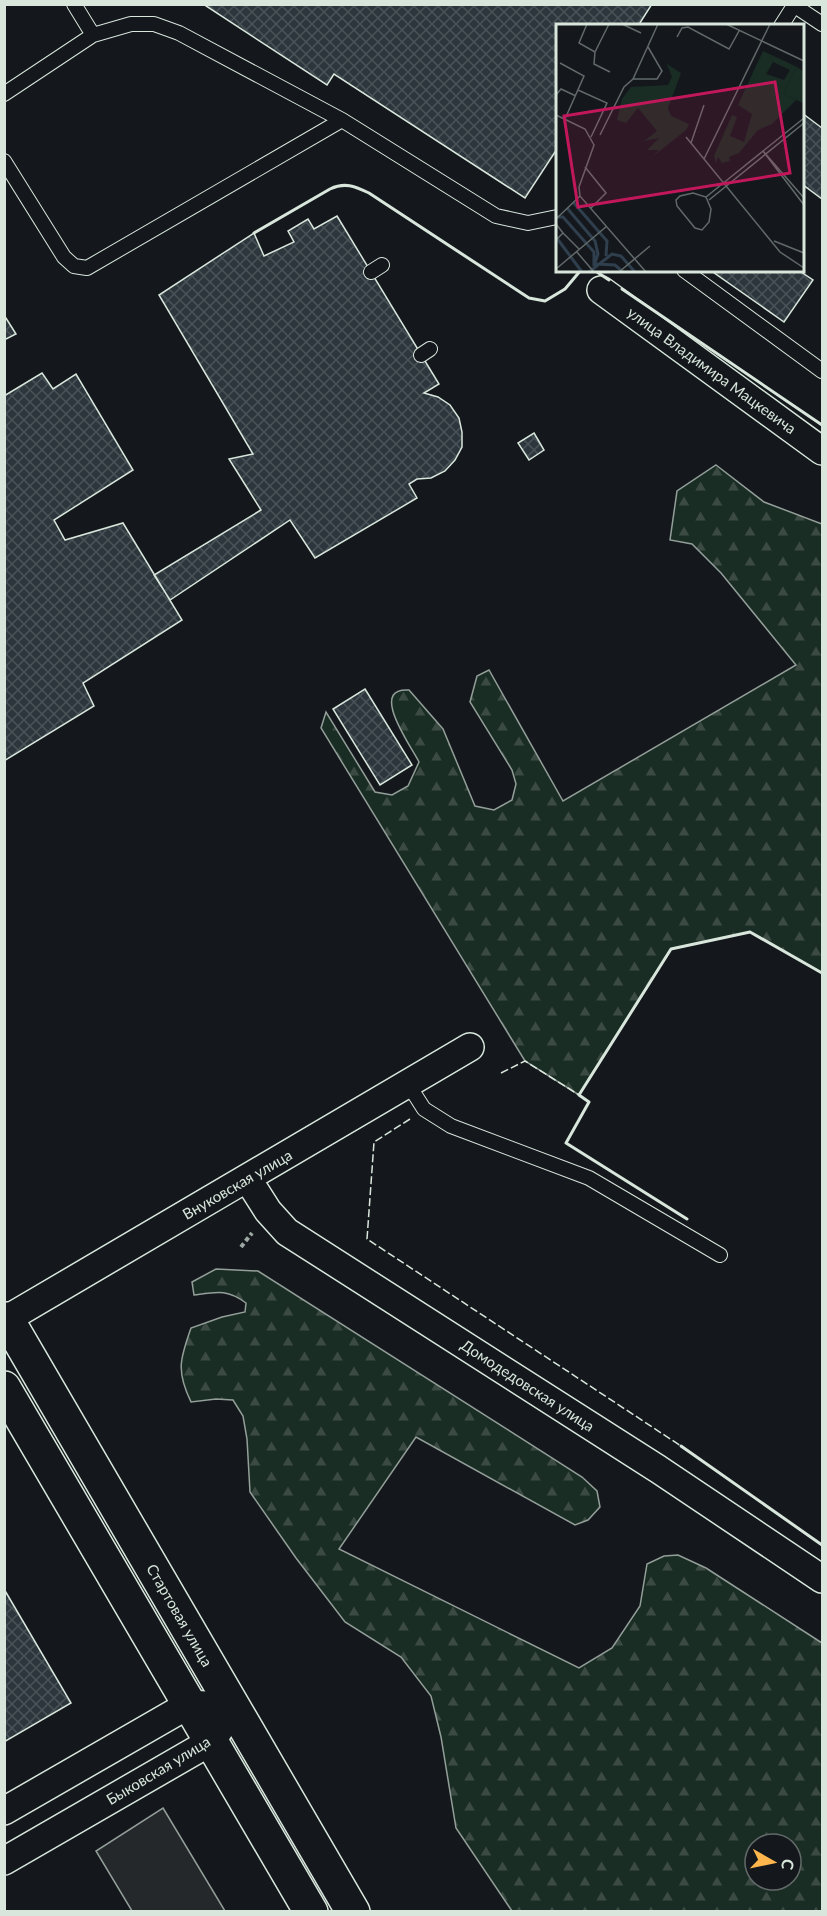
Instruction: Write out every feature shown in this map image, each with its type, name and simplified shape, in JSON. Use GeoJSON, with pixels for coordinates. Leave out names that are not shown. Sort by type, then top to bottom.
{"type":"FeatureCollection","features":[{"type":"Feature","properties":{"kind":"street","name":"улица Владимира Мацкевича"},"geometry":{"type":"LineString","coordinates":[[601,290],[822,451]]}},
{"type":"Feature","properties":{"kind":"street","name":"Внуковская улица"},"geometry":{"type":"LineString","coordinates":[[5,1318],[470,1047]]}},
{"type":"Feature","properties":{"kind":"street","name":"Домодедовская улица"},"geometry":{"type":"LineString","coordinates":[[247,1178],[268,1211],[287,1232],[658,1469],[822,1579]]}},
{"type":"Feature","properties":{"kind":"street","name":"Стартовая улица"},"geometry":{"type":"LineString","coordinates":[[5,1318],[353,1911]]}},
{"type":"Feature","properties":{"kind":"street"},"geometry":{"type":"LineString","coordinates":[[4,1388],[311,1911]]}},
{"type":"Feature","properties":{"kind":"street"},"geometry":{"type":"LineString","coordinates":[[4,1811],[190,1704],[234,1707]]}},
{"type":"Feature","properties":{"kind":"street","name":"Быковская улица"},"geometry":{"type":"LineString","coordinates":[[6,1856],[212,1741],[234,1707]]}},
{"type":"Feature","properties":{"kind":"lane"},"geometry":{"type":"LineString","coordinates":[[74,4],[93,35]]}},
{"type":"Feature","properties":{"kind":"lane"},"geometry":{"type":"LineString","coordinates":[[782,24],[795,5],[822,24]]}},
{"type":"Feature","properties":{"kind":"lane"},"geometry":{"type":"LineString","coordinates":[[4,94],[93,35],[131,24],[154,24],[179,33],[342,120],[496,216],[528,223],[556,217]]}},
{"type":"Feature","properties":{"kind":"lane"},"geometry":{"type":"LineString","coordinates":[[4,161],[64,257],[74,266],[87,268],[342,120]]}},
{"type":"Feature","properties":{"kind":"lane"},"geometry":{"type":"LineString","coordinates":[[687,272],[822,371]]}},
{"type":"Feature","properties":{"kind":"lane"},"geometry":{"type":"LineString","coordinates":[[408,1084],[424,1109],[451,1126],[589,1178],[720,1255]]}},
{"type":"Feature","properties":{"kind":"green space"},"geometry":{"type":"Polygon","coordinates":[[[716,465],[764,502],[822,524],[822,973],[750,932],[671,949],[579,1095],[525,1061],[321,728],[326,712],[375,792],[392,795],[408,786],[419,762],[392,707],[392,698],[397,692],[409,690],[443,729],[475,806],[494,810],[512,800],[516,784],[512,770],[470,702],[477,676],[489,670],[563,801],[796,665],[721,573],[692,544],[670,540],[677,491],[716,465]]]}},
{"type":"Feature","properties":{"kind":"green space"},"geometry":{"type":"Polygon","coordinates":[[[216,1269],[258,1271],[582,1477],[597,1491],[600,1507],[588,1520],[575,1525],[416,1437],[339,1549],[579,1668],[612,1648],[640,1606],[647,1564],[664,1556],[678,1555],[706,1568],[822,1643],[822,1911],[512,1911],[456,1828],[441,1737],[431,1696],[401,1657],[345,1622],[296,1558],[250,1492],[247,1439],[243,1416],[233,1400],[216,1399],[191,1402],[183,1382],[181,1365],[191,1328],[245,1312],[246,1303],[233,1295],[222,1293],[194,1295],[192,1282],[216,1269]]]}},
{"type":"Feature","properties":{"kind":"shaded area"},"geometry":{"type":"Polygon","coordinates":[[[163,1808],[225,1911],[132,1911],[96,1851],[163,1808]]]}},
{"type":"Feature","properties":{"kind":"building"},"geometry":{"type":"Polygon","coordinates":[[[203,4],[652,4],[639,24],[556,24],[556,151],[525,198],[334,74],[327,85],[203,4]]]}},
{"type":"Feature","properties":{"kind":"building"},"geometry":{"type":"Polygon","coordinates":[[[803,114],[822,128],[822,199],[803,185],[803,114]]]}},
{"type":"Feature","properties":{"kind":"building"},"geometry":{"type":"Polygon","coordinates":[[[337,216],[439,384],[424,393],[438,397],[450,405],[459,418],[462,447],[455,460],[445,471],[431,478],[417,479],[409,484],[417,498],[315,558],[290,520],[170,600],[154,575],[261,510],[229,459],[253,454],[159,295],[254,233],[264,256],[294,242],[288,231],[308,219],[314,229],[337,216]]]}},
{"type":"Feature","properties":{"kind":"building"},"geometry":{"type":"Polygon","coordinates":[[[713,272],[801,272],[813,280],[784,322],[713,272]]]}},
{"type":"Feature","properties":{"kind":"building"},"geometry":{"type":"Polygon","coordinates":[[[4,315],[16,334],[4,340],[4,315]]]}},
{"type":"Feature","properties":{"kind":"building"},"geometry":{"type":"Polygon","coordinates":[[[42,373],[53,389],[76,374],[133,470],[54,520],[65,540],[123,523],[182,620],[83,683],[94,706],[4,761],[4,396],[42,373]]]}},
{"type":"Feature","properties":{"kind":"building"},"geometry":{"type":"Polygon","coordinates":[[[534,433],[544,450],[529,460],[518,443],[534,433]]]}},
{"type":"Feature","properties":{"kind":"building"},"geometry":{"type":"Polygon","coordinates":[[[365,689],[412,765],[380,785],[333,709],[365,689]]]}},
{"type":"Feature","properties":{"kind":"building"},"geometry":{"type":"Polygon","coordinates":[[[4,1589],[71,1703],[4,1742],[4,1589]]]}},
{"type":"Feature","properties":{"kind":"fence"},"geometry":{"type":"LineString","coordinates":[[501,1073],[525,1061],[579,1095]]}},
{"type":"Feature","properties":{"kind":"fence"},"geometry":{"type":"LineString","coordinates":[[410,1119],[374,1142],[367,1239],[681,1446]]}},
{"type":"Feature","properties":{"kind":"wall"},"geometry":{"type":"LineString","coordinates":[[254,233],[330,189],[350,186],[369,193],[529,298],[545,301],[565,289],[579,272]]}},
{"type":"Feature","properties":{"kind":"wall"},"geometry":{"type":"LineString","coordinates":[[597,272],[609,280]]}},
{"type":"Feature","properties":{"kind":"wall"},"geometry":{"type":"LineString","coordinates":[[622,289],[822,425]]}},
{"type":"Feature","properties":{"kind":"wall"},"geometry":{"type":"LineString","coordinates":[[687,1219],[566,1143],[589,1102],[579,1095],[671,949],[750,932],[822,973]]}},
{"type":"Feature","properties":{"kind":"wall"},"geometry":{"type":"LineString","coordinates":[[681,1446],[822,1545]]}}]}
